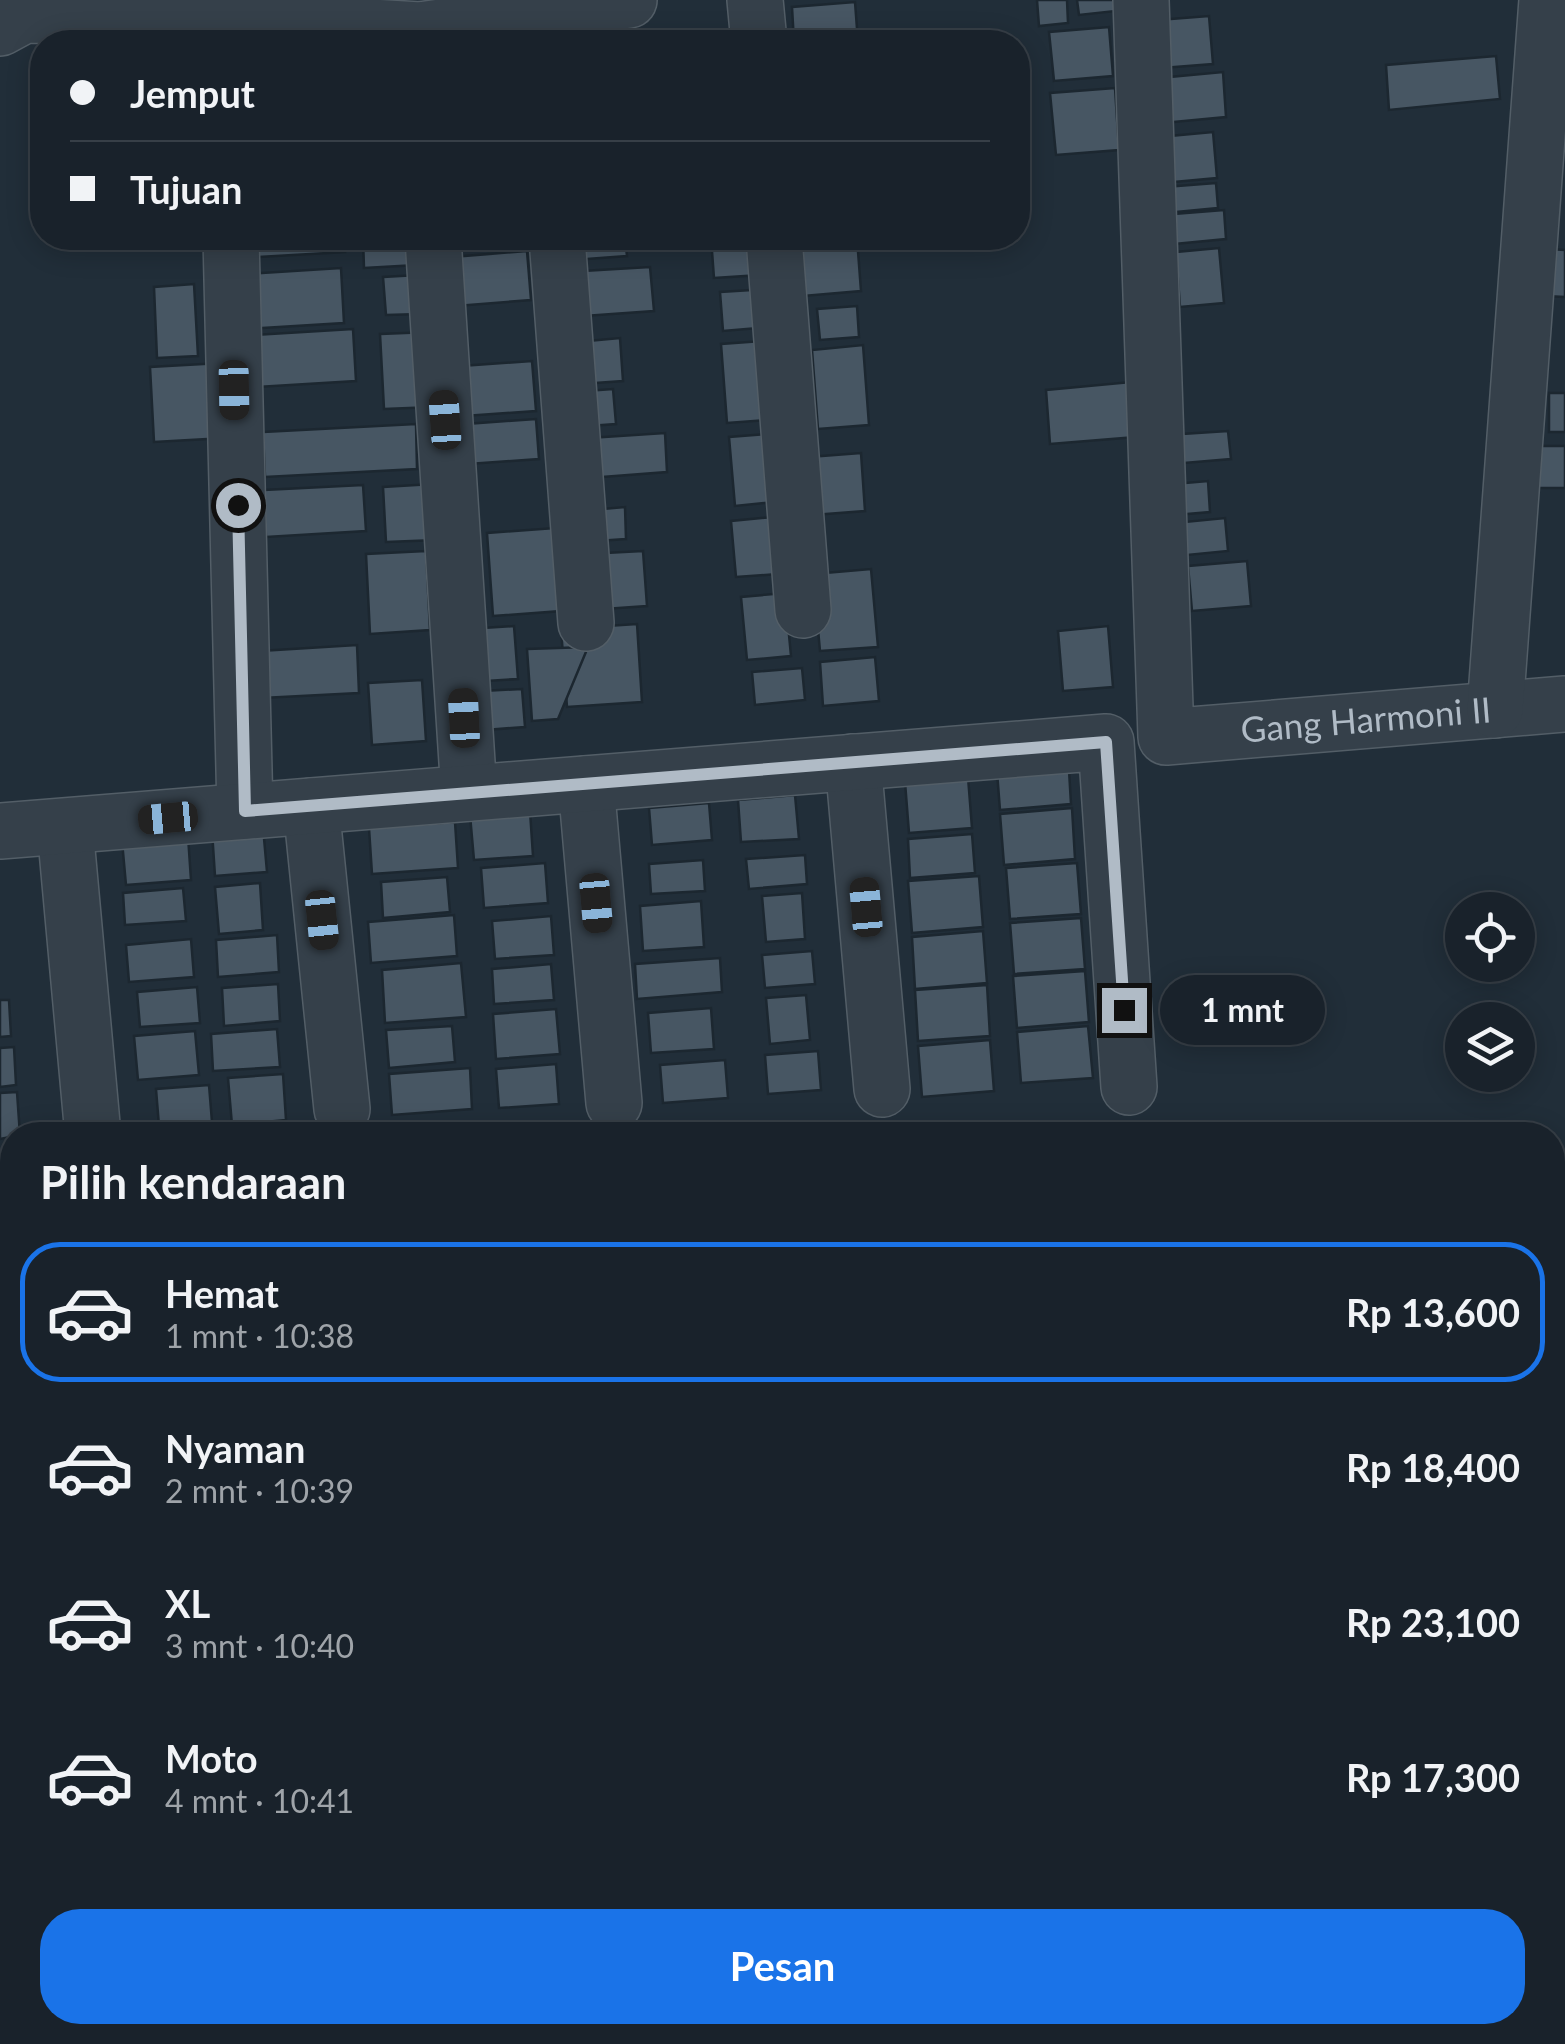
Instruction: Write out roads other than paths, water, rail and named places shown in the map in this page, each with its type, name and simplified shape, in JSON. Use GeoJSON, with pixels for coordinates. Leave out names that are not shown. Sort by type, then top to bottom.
{"type":"FeatureCollection","features":[{"type":"Feature","properties":{"kind":"street"},"geometry":{"type":"LineString","coordinates":[[540,29],[630,0]]}},
{"type":"Feature","properties":{"kind":"street"},"geometry":{"type":"LineString","coordinates":[[756,0],[758,30]]}},
{"type":"Feature","properties":{"kind":"street","name":"Gang Harmoni II"},"geometry":{"type":"LineString","coordinates":[[1141,0],[1166,736],[1565,704]]}},
{"type":"Feature","properties":{"kind":"street"},"geometry":{"type":"LineString","coordinates":[[1494,710],[1547,0]]}},
{"type":"Feature","properties":{"kind":"street"},"geometry":{"type":"LineString","coordinates":[[0,28],[24,16],[225,30]]}},
{"type":"Feature","properties":{"kind":"street"},"geometry":{"type":"LineString","coordinates":[[230,250],[245,811]]}},
{"type":"Feature","properties":{"kind":"street"},"geometry":{"type":"LineString","coordinates":[[434,250],[469,793]]}},
{"type":"Feature","properties":{"kind":"street"},"geometry":{"type":"LineString","coordinates":[[558,250],[586,623]]}},
{"type":"Feature","properties":{"kind":"street"},"geometry":{"type":"LineString","coordinates":[[775,250],[804,610]]}},
{"type":"Feature","properties":{"kind":"street"},"geometry":{"type":"LineString","coordinates":[[0,831],[1106,742],[1129,1087]]}},
{"type":"Feature","properties":{"kind":"street"},"geometry":{"type":"LineString","coordinates":[[853,762],[882,1089]]}},
{"type":"Feature","properties":{"kind":"street"},"geometry":{"type":"LineString","coordinates":[[586,784],[614,1102]]}},
{"type":"Feature","properties":{"kind":"street"},"geometry":{"type":"LineString","coordinates":[[310,806],[342,1110]]}},
{"type":"Feature","properties":{"kind":"street"},"geometry":{"type":"LineString","coordinates":[[65,828],[92,1122]]}}]}
